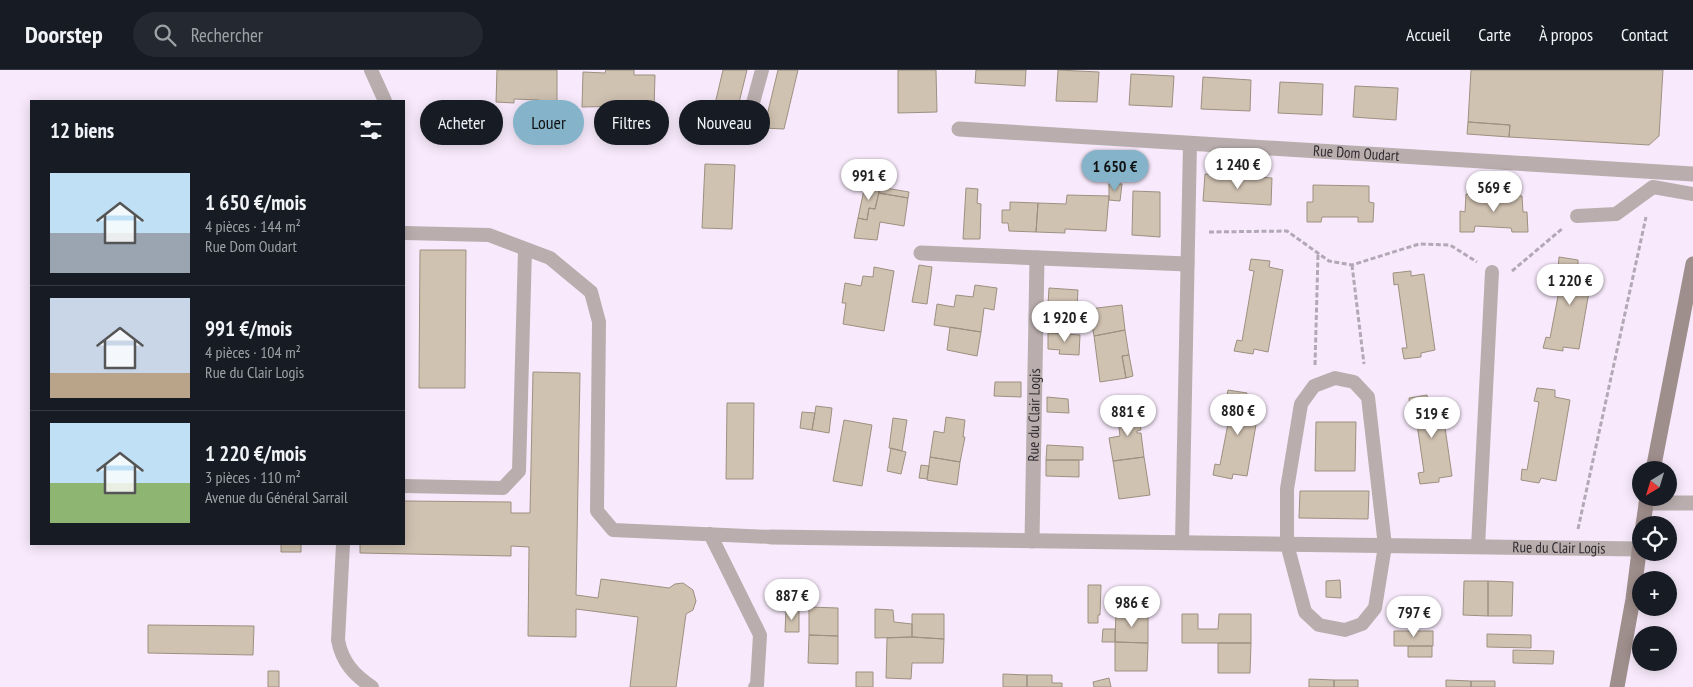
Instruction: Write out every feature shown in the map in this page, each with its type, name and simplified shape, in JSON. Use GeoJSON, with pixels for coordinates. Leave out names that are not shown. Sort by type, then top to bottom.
{"type":"FeatureCollection","features":[{"type":"Feature","properties":{"kind":"main road"},"geometry":{"type":"LineString","coordinates":[[1655,461],[1693,264]]}},
{"type":"Feature","properties":{"kind":"main road"},"geometry":{"type":"LineString","coordinates":[[1617,687],[1633,599],[1638,561]]}},
{"type":"Feature","properties":{"kind":"street","name":"Rue Dom Oudart"},"geometry":{"type":"LineString","coordinates":[[959,129],[1693,174]]}},
{"type":"Feature","properties":{"kind":"street"},"geometry":{"type":"LineString","coordinates":[[921,254],[1187,264]]}},
{"type":"Feature","properties":{"kind":"street","name":"Rue du Clair Logis"},"geometry":{"type":"LineString","coordinates":[[1032,541],[1037,258]]}},
{"type":"Feature","properties":{"kind":"street"},"geometry":{"type":"LineString","coordinates":[[1678,502],[1693,503]]}},
{"type":"Feature","properties":{"kind":"street","name":"Rue du Clair Logis"},"geometry":{"type":"LineString","coordinates":[[771,537],[1574,548],[1632,543]]}},
{"type":"Feature","properties":{"kind":"lane"},"geometry":{"type":"LineString","coordinates":[[371,70],[385,100]]}},
{"type":"Feature","properties":{"kind":"lane"},"geometry":{"type":"LineString","coordinates":[[754,100],[762,70]]}},
{"type":"Feature","properties":{"kind":"lane"},"geometry":{"type":"LineString","coordinates":[[1182,543],[1190,143]]}},
{"type":"Feature","properties":{"kind":"lane"},"geometry":{"type":"LineString","coordinates":[[1577,216],[1616,214],[1653,188],[1693,194]]}},
{"type":"Feature","properties":{"kind":"lane"},"geometry":{"type":"LineString","coordinates":[[405,233],[490,235],[550,258],[591,292],[599,322],[597,511],[613,530],[771,537]]}},
{"type":"Feature","properties":{"kind":"lane"},"geometry":{"type":"LineString","coordinates":[[405,486],[503,488],[519,471],[525,249]]}},
{"type":"Feature","properties":{"kind":"lane"},"geometry":{"type":"LineString","coordinates":[[1478,547],[1492,272]]}},
{"type":"Feature","properties":{"kind":"lane"},"geometry":{"type":"LineString","coordinates":[[1335,378],[1354,382],[1368,397],[1385,546],[1375,608],[1362,624],[1345,630],[1319,625],[1305,612],[1287,544],[1287,489],[1301,404],[1314,386],[1335,378]]}},
{"type":"Feature","properties":{"kind":"lane"},"geometry":{"type":"LineString","coordinates":[[710,534],[760,634],[757,685],[755,687]]}},
{"type":"Feature","properties":{"kind":"lane"},"geometry":{"type":"LineString","coordinates":[[343,545],[338,640],[341,654],[358,678],[372,687]]}},
{"type":"Feature","properties":{"kind":"path"},"geometry":{"type":"LineString","coordinates":[[1574,548],[1653,188]]}},
{"type":"Feature","properties":{"kind":"path"},"geometry":{"type":"LineString","coordinates":[[1188,233],[1287,231],[1328,261],[1352,265],[1419,244],[1450,245],[1492,272],[1513,271],[1577,216]]}},
{"type":"Feature","properties":{"kind":"path"},"geometry":{"type":"LineString","coordinates":[[1314,386],[1318,254]]}},
{"type":"Feature","properties":{"kind":"path"},"geometry":{"type":"LineString","coordinates":[[1352,265],[1368,397]]}},
{"type":"Feature","properties":{"kind":"building"},"geometry":{"type":"Polygon","coordinates":[[[497,70],[557,70],[557,100],[514,99],[513,103],[496,100],[497,70]]]}},
{"type":"Feature","properties":{"kind":"building"},"geometry":{"type":"Polygon","coordinates":[[[606,70],[634,70],[634,75],[655,75],[654,100],[594,100],[594,107],[584,107],[584,100],[582,100],[583,72],[605,73],[606,70]]]}},
{"type":"Feature","properties":{"kind":"building"},"geometry":{"type":"Polygon","coordinates":[[[723,70],[747,70],[740,100],[716,100],[723,70]]]}},
{"type":"Feature","properties":{"kind":"building"},"geometry":{"type":"Polygon","coordinates":[[[778,70],[798,70],[784,129],[770,128],[770,103],[778,70]]]}},
{"type":"Feature","properties":{"kind":"building"},"geometry":{"type":"Polygon","coordinates":[[[898,70],[936,70],[937,112],[898,113],[898,70]]]}},
{"type":"Feature","properties":{"kind":"building"},"geometry":{"type":"Polygon","coordinates":[[[976,70],[1026,70],[1025,86],[975,83],[976,70]]]}},
{"type":"Feature","properties":{"kind":"building"},"geometry":{"type":"Polygon","coordinates":[[[1058,70],[1099,72],[1097,102],[1056,101],[1058,70]]]}},
{"type":"Feature","properties":{"kind":"building"},"geometry":{"type":"Polygon","coordinates":[[[1471,70],[1663,70],[1659,136],[1649,145],[1509,137],[1510,125],[1468,122],[1471,70]]]}},
{"type":"Feature","properties":{"kind":"building"},"geometry":{"type":"Polygon","coordinates":[[[1131,74],[1174,76],[1172,107],[1129,105],[1131,74]]]}},
{"type":"Feature","properties":{"kind":"building"},"geometry":{"type":"Polygon","coordinates":[[[1203,77],[1251,80],[1250,111],[1201,109],[1203,77]]]}},
{"type":"Feature","properties":{"kind":"building"},"geometry":{"type":"Polygon","coordinates":[[[1280,82],[1323,84],[1322,115],[1278,113],[1280,82]]]}},
{"type":"Feature","properties":{"kind":"building"},"geometry":{"type":"Polygon","coordinates":[[[1355,86],[1398,88],[1396,120],[1353,117],[1355,86]]]}},
{"type":"Feature","properties":{"kind":"building"},"geometry":{"type":"Polygon","coordinates":[[[1468,122],[1510,125],[1509,137],[1467,134],[1468,122]]]}},
{"type":"Feature","properties":{"kind":"building"},"geometry":{"type":"Polygon","coordinates":[[[705,164],[735,165],[732,229],[702,228],[705,164]]]}},
{"type":"Feature","properties":{"kind":"building"},"geometry":{"type":"Polygon","coordinates":[[[1205,174],[1272,178],[1271,205],[1203,201],[1205,174]]]}},
{"type":"Feature","properties":{"kind":"building"},"geometry":{"type":"Polygon","coordinates":[[[1109,184],[1122,184],[1120,201],[1109,200],[1109,184]]]}},
{"type":"Feature","properties":{"kind":"building"},"geometry":{"type":"Polygon","coordinates":[[[865,185],[880,187],[875,209],[869,208],[867,220],[858,218],[865,185]]]}},
{"type":"Feature","properties":{"kind":"building"},"geometry":{"type":"Polygon","coordinates":[[[1313,185],[1369,186],[1369,202],[1374,203],[1373,222],[1358,222],[1358,217],[1322,217],[1321,222],[1307,222],[1307,202],[1313,202],[1313,185]]]}},
{"type":"Feature","properties":{"kind":"building"},"geometry":{"type":"Polygon","coordinates":[[[880,187],[909,192],[908,198],[879,193],[880,187]]]}},
{"type":"Feature","properties":{"kind":"building"},"geometry":{"type":"Polygon","coordinates":[[[966,188],[978,189],[977,203],[981,204],[980,239],[963,239],[966,188]]]}},
{"type":"Feature","properties":{"kind":"building"},"geometry":{"type":"Polygon","coordinates":[[[1133,191],[1160,192],[1160,237],[1132,235],[1133,191]]]}},
{"type":"Feature","properties":{"kind":"building"},"geometry":{"type":"Polygon","coordinates":[[[879,193],[908,198],[904,226],[880,222],[877,240],[854,238],[858,218],[867,220],[869,208],[875,209],[879,193]]]}},
{"type":"Feature","properties":{"kind":"building"},"geometry":{"type":"Polygon","coordinates":[[[1466,194],[1522,196],[1523,212],[1527,212],[1528,232],[1512,232],[1511,228],[1475,226],[1474,232],[1460,232],[1460,211],[1465,212],[1466,194]]]}},
{"type":"Feature","properties":{"kind":"building"},"geometry":{"type":"Polygon","coordinates":[[[1067,195],[1109,196],[1106,231],[1065,229],[1065,233],[1036,232],[1038,203],[1066,204],[1067,195]]]}},
{"type":"Feature","properties":{"kind":"building"},"geometry":{"type":"Polygon","coordinates":[[[1010,202],[1038,203],[1036,232],[1009,231],[1008,223],[1002,223],[1002,210],[1010,210],[1010,202]]]}},
{"type":"Feature","properties":{"kind":"building"},"geometry":{"type":"Polygon","coordinates":[[[420,250],[466,250],[465,388],[419,388],[420,250]]]}},
{"type":"Feature","properties":{"kind":"building"},"geometry":{"type":"Polygon","coordinates":[[[1559,257],[1578,260],[1578,265],[1593,269],[1579,349],[1563,347],[1563,351],[1543,348],[1546,337],[1550,338],[1563,270],[1558,269],[1559,257]]]}},
{"type":"Feature","properties":{"kind":"building"},"geometry":{"type":"Polygon","coordinates":[[[1251,259],[1270,261],[1269,267],[1283,270],[1268,352],[1254,349],[1253,354],[1234,351],[1237,340],[1242,341],[1254,271],[1249,270],[1251,259]]]}},
{"type":"Feature","properties":{"kind":"building"},"geometry":{"type":"Polygon","coordinates":[[[919,265],[932,267],[927,304],[912,302],[919,265]]]}},
{"type":"Feature","properties":{"kind":"building"},"geometry":{"type":"Polygon","coordinates":[[[874,267],[894,271],[884,331],[843,324],[846,303],[842,303],[845,283],[861,286],[863,276],[873,277],[874,267]]]}},
{"type":"Feature","properties":{"kind":"building"},"geometry":{"type":"Polygon","coordinates":[[[1411,271],[1411,276],[1424,274],[1435,350],[1421,353],[1421,357],[1404,359],[1402,348],[1407,348],[1398,284],[1394,285],[1393,273],[1411,271]]]}},
{"type":"Feature","properties":{"kind":"building"},"geometry":{"type":"Polygon","coordinates":[[[975,285],[997,288],[994,310],[984,308],[981,332],[934,325],[937,304],[954,307],[956,295],[973,297],[975,285]]]}},
{"type":"Feature","properties":{"kind":"building"},"geometry":{"type":"Polygon","coordinates":[[[1049,288],[1078,290],[1077,307],[1048,305],[1049,288]]]}},
{"type":"Feature","properties":{"kind":"building"},"geometry":{"type":"Polygon","coordinates":[[[1122,305],[1125,330],[1094,336],[1089,309],[1122,305]]]}},
{"type":"Feature","properties":{"kind":"building"},"geometry":{"type":"Polygon","coordinates":[[[950,327],[981,332],[977,356],[947,350],[950,327]]]}},
{"type":"Feature","properties":{"kind":"building"},"geometry":{"type":"Polygon","coordinates":[[[1125,330],[1129,355],[1122,356],[1126,378],[1100,382],[1094,336],[1125,330]]]}},
{"type":"Feature","properties":{"kind":"building"},"geometry":{"type":"Polygon","coordinates":[[[1048,333],[1080,335],[1079,355],[1059,354],[1060,350],[1048,349],[1048,333]]]}},
{"type":"Feature","properties":{"kind":"building"},"geometry":{"type":"Polygon","coordinates":[[[1129,355],[1133,376],[1126,378],[1122,356],[1129,355]]]}},
{"type":"Feature","properties":{"kind":"building"},"geometry":{"type":"Polygon","coordinates":[[[533,372],[580,373],[576,595],[598,598],[601,579],[669,588],[675,584],[683,583],[693,590],[696,601],[693,610],[686,614],[676,687],[630,687],[638,617],[576,609],[576,637],[528,636],[529,547],[511,546],[511,556],[360,553],[360,545],[405,545],[405,501],[511,502],[511,513],[530,513],[533,372]]]}},
{"type":"Feature","properties":{"kind":"building"},"geometry":{"type":"Polygon","coordinates":[[[995,382],[1021,382],[1021,397],[994,396],[995,382]]]}},
{"type":"Feature","properties":{"kind":"building"},"geometry":{"type":"Polygon","coordinates":[[[1537,388],[1555,390],[1555,397],[1570,400],[1556,481],[1541,478],[1539,483],[1521,480],[1522,469],[1527,470],[1539,402],[1534,401],[1537,388]]]}},
{"type":"Feature","properties":{"kind":"building"},"geometry":{"type":"Polygon","coordinates":[[[1228,390],[1247,393],[1246,399],[1260,402],[1247,476],[1233,474],[1232,479],[1213,475],[1215,464],[1220,465],[1232,403],[1226,401],[1228,390]]]}},
{"type":"Feature","properties":{"kind":"building"},"geometry":{"type":"Polygon","coordinates":[[[1427,395],[1428,402],[1441,400],[1452,476],[1439,478],[1439,482],[1420,484],[1418,473],[1424,472],[1415,410],[1410,411],[1409,398],[1427,395]]]}},
{"type":"Feature","properties":{"kind":"building"},"geometry":{"type":"Polygon","coordinates":[[[1047,397],[1068,399],[1069,413],[1047,412],[1047,397]]]}},
{"type":"Feature","properties":{"kind":"building"},"geometry":{"type":"Polygon","coordinates":[[[727,403],[754,403],[753,479],[726,479],[727,403]]]}},
{"type":"Feature","properties":{"kind":"building"},"geometry":{"type":"Polygon","coordinates":[[[816,406],[832,408],[829,433],[812,430],[816,406]]]}},
{"type":"Feature","properties":{"kind":"building"},"geometry":{"type":"Polygon","coordinates":[[[1137,408],[1141,430],[1137,431],[1137,433],[1141,433],[1144,457],[1113,461],[1109,438],[1120,436],[1117,412],[1137,408]]]}},
{"type":"Feature","properties":{"kind":"building"},"geometry":{"type":"Polygon","coordinates":[[[802,412],[815,413],[812,430],[800,428],[802,412]]]}},
{"type":"Feature","properties":{"kind":"building"},"geometry":{"type":"Polygon","coordinates":[[[946,417],[965,420],[963,437],[965,437],[960,462],[930,457],[934,431],[944,433],[946,417]]]}},
{"type":"Feature","properties":{"kind":"building"},"geometry":{"type":"Polygon","coordinates":[[[893,418],[907,420],[902,451],[889,448],[893,418]]]}},
{"type":"Feature","properties":{"kind":"building"},"geometry":{"type":"Polygon","coordinates":[[[844,420],[872,425],[862,486],[833,481],[844,420]]]}},
{"type":"Feature","properties":{"kind":"building"},"geometry":{"type":"Polygon","coordinates":[[[1316,422],[1356,422],[1355,471],[1315,471],[1316,422]]]}},
{"type":"Feature","properties":{"kind":"building"},"geometry":{"type":"Polygon","coordinates":[[[1047,445],[1083,447],[1083,460],[1046,460],[1047,445]]]}},
{"type":"Feature","properties":{"kind":"building"},"geometry":{"type":"Polygon","coordinates":[[[891,448],[906,452],[901,474],[887,471],[891,448]]]}},
{"type":"Feature","properties":{"kind":"building"},"geometry":{"type":"Polygon","coordinates":[[[930,457],[960,462],[957,485],[927,480],[930,457]]]}},
{"type":"Feature","properties":{"kind":"building"},"geometry":{"type":"Polygon","coordinates":[[[1144,457],[1150,495],[1119,499],[1113,461],[1144,457]]]}},
{"type":"Feature","properties":{"kind":"building"},"geometry":{"type":"Polygon","coordinates":[[[1046,460],[1079,460],[1079,477],[1046,476],[1046,460]]]}},
{"type":"Feature","properties":{"kind":"building"},"geometry":{"type":"Polygon","coordinates":[[[921,465],[929,466],[927,479],[919,478],[921,465]]]}},
{"type":"Feature","properties":{"kind":"building"},"geometry":{"type":"Polygon","coordinates":[[[1300,491],[1369,491],[1368,519],[1299,518],[1300,491]]]}},
{"type":"Feature","properties":{"kind":"building"},"geometry":{"type":"Polygon","coordinates":[[[281,545],[301,545],[301,552],[281,552],[281,545]]]}},
{"type":"Feature","properties":{"kind":"building"},"geometry":{"type":"Polygon","coordinates":[[[1340,580],[1341,598],[1326,597],[1326,581],[1340,580]]]}},
{"type":"Feature","properties":{"kind":"building"},"geometry":{"type":"Polygon","coordinates":[[[1464,581],[1488,581],[1488,616],[1463,615],[1464,581]]]}},
{"type":"Feature","properties":{"kind":"building"},"geometry":{"type":"Polygon","coordinates":[[[1488,581],[1513,582],[1512,616],[1488,616],[1488,581]]]}},
{"type":"Feature","properties":{"kind":"building"},"geometry":{"type":"Polygon","coordinates":[[[1088,585],[1101,585],[1098,623],[1088,623],[1088,585]]]}},
{"type":"Feature","properties":{"kind":"building"},"geometry":{"type":"Polygon","coordinates":[[[809,607],[838,608],[838,636],[809,635],[809,607]]]}},
{"type":"Feature","properties":{"kind":"building"},"geometry":{"type":"Polygon","coordinates":[[[875,609],[893,610],[894,622],[912,624],[912,637],[875,638],[875,609]]]}},
{"type":"Feature","properties":{"kind":"building"},"geometry":{"type":"Polygon","coordinates":[[[786,610],[799,610],[799,632],[785,632],[786,610]]]}},
{"type":"Feature","properties":{"kind":"building"},"geometry":{"type":"Polygon","coordinates":[[[1116,613],[1148,613],[1148,643],[1115,642],[1116,613]]]}},
{"type":"Feature","properties":{"kind":"building"},"geometry":{"type":"Polygon","coordinates":[[[912,614],[944,614],[944,639],[912,637],[912,614]]]}},
{"type":"Feature","properties":{"kind":"building"},"geometry":{"type":"Polygon","coordinates":[[[1182,614],[1198,614],[1198,629],[1218,629],[1219,614],[1251,614],[1251,643],[1182,643],[1182,614]]]}},
{"type":"Feature","properties":{"kind":"building"},"geometry":{"type":"Polygon","coordinates":[[[148,625],[254,626],[253,655],[148,653],[148,625]]]}},
{"type":"Feature","properties":{"kind":"building"},"geometry":{"type":"Polygon","coordinates":[[[1103,629],[1115,629],[1115,642],[1102,642],[1103,629]]]}},
{"type":"Feature","properties":{"kind":"building"},"geometry":{"type":"Polygon","coordinates":[[[1394,631],[1433,631],[1433,646],[1394,646],[1394,631]]]}},
{"type":"Feature","properties":{"kind":"building"},"geometry":{"type":"Polygon","coordinates":[[[1487,634],[1531,635],[1531,648],[1487,647],[1487,634]]]}},
{"type":"Feature","properties":{"kind":"building"},"geometry":{"type":"Polygon","coordinates":[[[809,635],[838,636],[838,664],[808,663],[809,635]]]}},
{"type":"Feature","properties":{"kind":"building"},"geometry":{"type":"Polygon","coordinates":[[[887,638],[944,639],[943,663],[912,663],[911,679],[886,678],[887,638]]]}},
{"type":"Feature","properties":{"kind":"building"},"geometry":{"type":"Polygon","coordinates":[[[1115,642],[1148,643],[1147,671],[1115,671],[1115,642]]]}},
{"type":"Feature","properties":{"kind":"building"},"geometry":{"type":"Polygon","coordinates":[[[1218,643],[1251,643],[1250,673],[1218,673],[1218,643]]]}},
{"type":"Feature","properties":{"kind":"building"},"geometry":{"type":"Polygon","coordinates":[[[1408,646],[1432,646],[1432,657],[1408,657],[1408,646]]]}},
{"type":"Feature","properties":{"kind":"building"},"geometry":{"type":"Polygon","coordinates":[[[1513,650],[1554,651],[1553,664],[1513,663],[1513,650]]]}},
{"type":"Feature","properties":{"kind":"building"},"geometry":{"type":"Polygon","coordinates":[[[268,671],[279,671],[279,687],[268,687],[268,671]]]}},
{"type":"Feature","properties":{"kind":"building"},"geometry":{"type":"Polygon","coordinates":[[[856,672],[873,672],[873,687],[856,687],[856,672]]]}},
{"type":"Feature","properties":{"kind":"building"},"geometry":{"type":"Polygon","coordinates":[[[1003,674],[1027,675],[1027,687],[1003,687],[1003,674]]]}},
{"type":"Feature","properties":{"kind":"building"},"geometry":{"type":"Polygon","coordinates":[[[1027,675],[1052,675],[1052,683],[1062,683],[1062,687],[1027,687],[1027,675]]]}},
{"type":"Feature","properties":{"kind":"building"},"geometry":{"type":"Polygon","coordinates":[[[1109,678],[1111,687],[1094,687],[1093,682],[1109,678]]]}},
{"type":"Feature","properties":{"kind":"building"},"geometry":{"type":"Polygon","coordinates":[[[1309,679],[1334,680],[1334,687],[1309,687],[1309,679]]]}},
{"type":"Feature","properties":{"kind":"building"},"geometry":{"type":"Polygon","coordinates":[[[1334,680],[1358,680],[1358,687],[1334,687],[1334,680]]]}},
{"type":"Feature","properties":{"kind":"building"},"geometry":{"type":"Polygon","coordinates":[[[1446,680],[1471,681],[1471,687],[1446,687],[1446,680]]]}},
{"type":"Feature","properties":{"kind":"building"},"geometry":{"type":"Polygon","coordinates":[[[1471,681],[1495,681],[1495,687],[1471,687],[1471,681]]]}}]}
